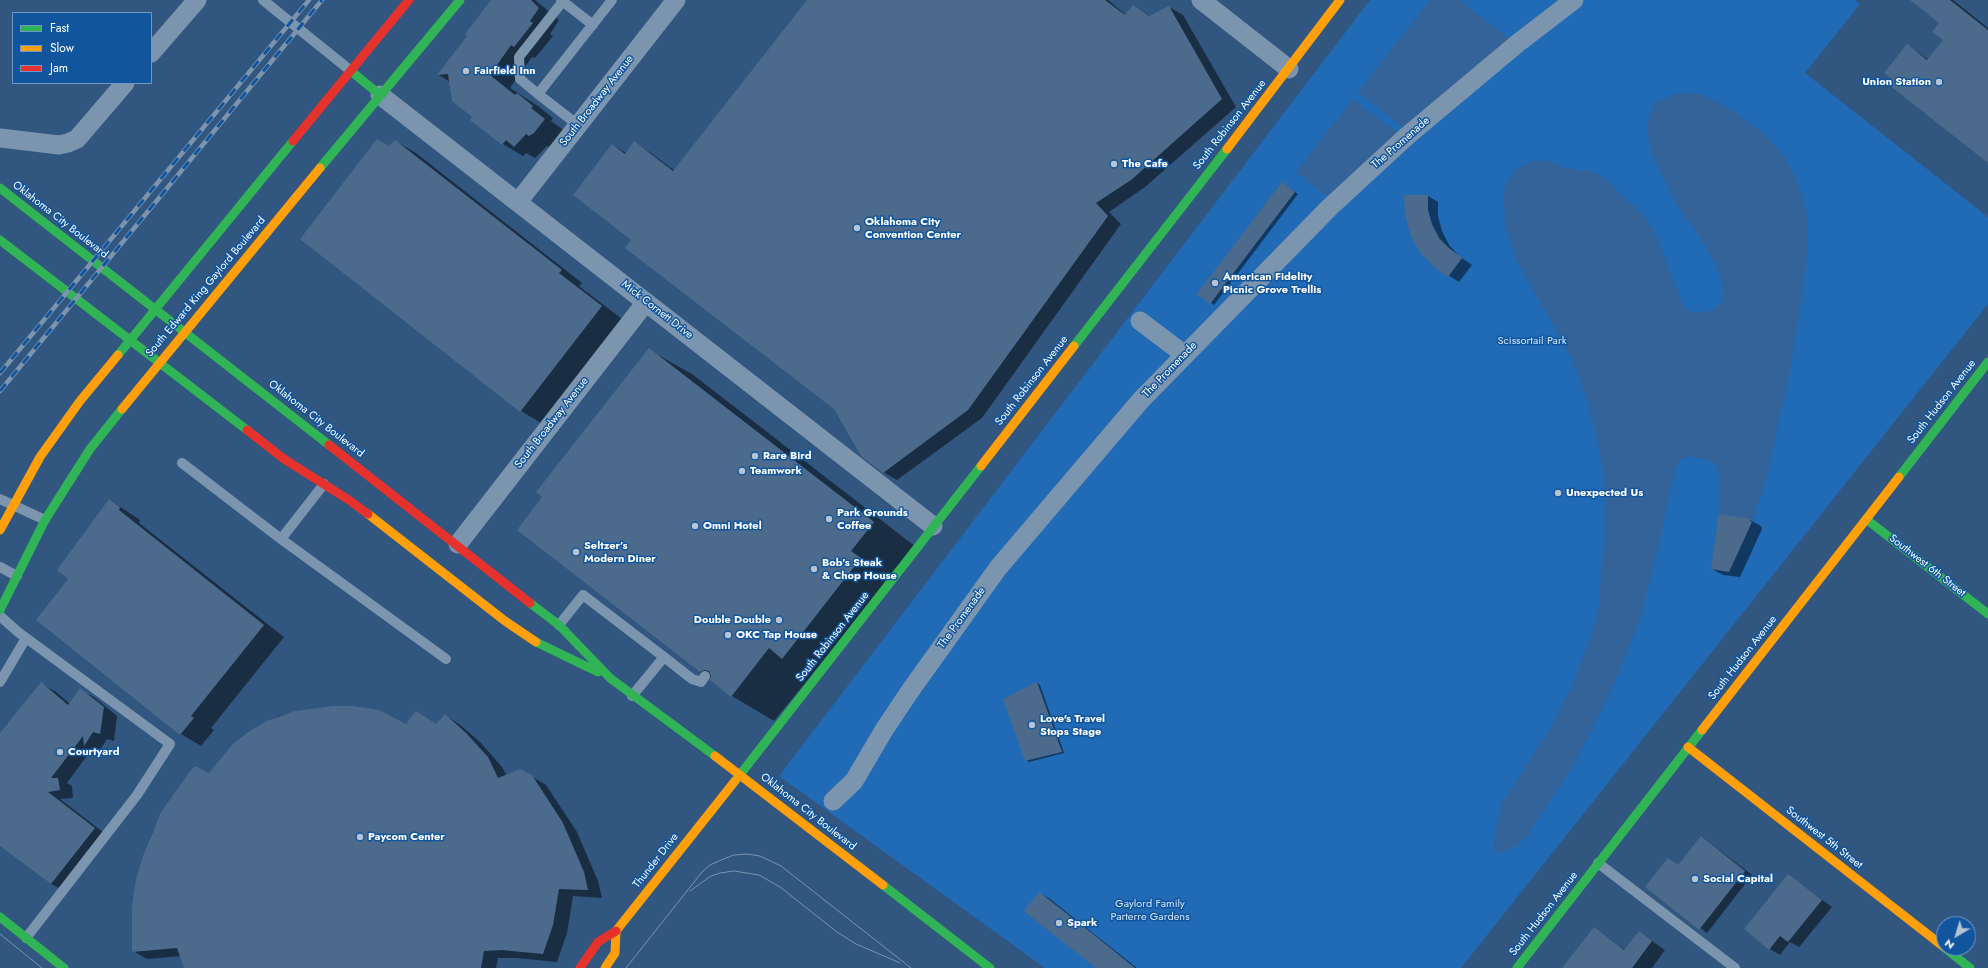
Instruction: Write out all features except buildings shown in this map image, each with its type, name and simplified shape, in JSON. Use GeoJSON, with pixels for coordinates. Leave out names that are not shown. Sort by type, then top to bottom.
{"type":"FeatureCollection","features":[{"type":"Feature","properties":{"kind":"main road"},"geometry":{"type":"LineString","coordinates":[[0,530],[12,505],[40,457],[80,402],[409,0]]}},
{"type":"Feature","properties":{"kind":"main road","name":"South Edward King Gaylord Boulevard"},"geometry":{"type":"LineString","coordinates":[[0,610],[45,520],[90,449],[380,95],[460,0]]}},
{"type":"Feature","properties":{"kind":"main road","name":"South Robinson Avenue"},"geometry":{"type":"LineString","coordinates":[[740,774],[1340,0]]}},
{"type":"Feature","properties":{"kind":"main road"},"geometry":{"type":"LineString","coordinates":[[351,71],[380,95]]}},
{"type":"Feature","properties":{"kind":"main road","name":"Oklahoma City Boulevard"},"geometry":{"type":"LineString","coordinates":[[0,188],[458,544],[559,625],[610,678],[632,696],[740,774],[990,968]]}},
{"type":"Feature","properties":{"kind":"main road","name":"Oklahoma City Boulevard"},"geometry":{"type":"LineString","coordinates":[[0,240],[284,459],[349,500],[505,621],[543,646],[610,678]]}},
{"type":"Feature","properties":{"kind":"main road","name":"South Hudson Avenue"},"geometry":{"type":"LineString","coordinates":[[1517,968],[1988,362]]}},
{"type":"Feature","properties":{"kind":"main road","name":"Southwest 6th Street"},"geometry":{"type":"LineString","coordinates":[[1866,519],[1988,614]]}},
{"type":"Feature","properties":{"kind":"main road","name":"Southwest 5th Street"},"geometry":{"type":"LineString","coordinates":[[1688,747],[1936,942]]}},
{"type":"Feature","properties":{"kind":"main road","name":"Thunder Drive"},"geometry":{"type":"LineString","coordinates":[[616,931],[740,774]]}},
{"type":"Feature","properties":{"kind":"main road"},"geometry":{"type":"LineString","coordinates":[[0,918],[64,968]]}},
{"type":"Feature","properties":{"kind":"main road"},"geometry":{"type":"LineString","coordinates":[[580,968],[598,942],[616,931]]}},
{"type":"Feature","properties":{"kind":"main road"},"geometry":{"type":"LineString","coordinates":[[605,968],[615,953],[616,931]]}},
{"type":"Feature","properties":{"kind":"main road","name":"Southwest 5th Street"},"geometry":{"type":"LineString","coordinates":[[1954,956],[1970,968]]}},
{"type":"Feature","properties":{"kind":"street"},"geometry":{"type":"LineString","coordinates":[[152,52],[197,0]]}},
{"type":"Feature","properties":{"kind":"street","name":"South Broadway Avenue"},"geometry":{"type":"LineString","coordinates":[[518,202],[676,0]]}},
{"type":"Feature","properties":{"kind":"street"},"geometry":{"type":"LineString","coordinates":[[1201,0],[1288,69]]}},
{"type":"Feature","properties":{"kind":"street","name":"The Promenade"},"geometry":{"type":"LineString","coordinates":[[833,801],[854,782],[884,730],[910,691],[998,568],[1141,400],[1330,207],[1391,150],[1518,43],[1574,0]]}},
{"type":"Feature","properties":{"kind":"street"},"geometry":{"type":"LineString","coordinates":[[0,138],[59,145],[68,143],[77,139],[124,84]]}},
{"type":"Feature","properties":{"kind":"street","name":"Mick Cornett Drive"},"geometry":{"type":"LineString","coordinates":[[380,95],[933,526]]}},
{"type":"Feature","properties":{"kind":"street","name":"South Broadway Avenue"},"geometry":{"type":"LineString","coordinates":[[458,544],[646,302]]}},
{"type":"Feature","properties":{"kind":"street"},"geometry":{"type":"LineString","coordinates":[[1140,321],[1185,355]]}},
{"type":"Feature","properties":{"kind":"lane"},"geometry":{"type":"LineString","coordinates":[[263,0],[351,71]]}},
{"type":"Feature","properties":{"kind":"lane"},"geometry":{"type":"LineString","coordinates":[[538,94],[612,0]]}},
{"type":"Feature","properties":{"kind":"lane"},"geometry":{"type":"LineString","coordinates":[[578,125],[520,79],[519,57],[562,1],[593,25]]}},
{"type":"Feature","properties":{"kind":"lane"},"geometry":{"type":"LineString","coordinates":[[182,463],[281,539],[446,659]]}},
{"type":"Feature","properties":{"kind":"lane"},"geometry":{"type":"LineString","coordinates":[[281,539],[324,484]]}},
{"type":"Feature","properties":{"kind":"lane"},"geometry":{"type":"LineString","coordinates":[[0,499],[45,520]]}},
{"type":"Feature","properties":{"kind":"lane"},"geometry":{"type":"LineString","coordinates":[[0,567],[17,576]]}},
{"type":"Feature","properties":{"kind":"lane"},"geometry":{"type":"LineString","coordinates":[[559,625],[583,595],[692,679],[701,682],[705,676]]}},
{"type":"Feature","properties":{"kind":"lane"},"geometry":{"type":"LineString","coordinates":[[0,616],[26,638],[170,744],[137,795],[26,938]]}},
{"type":"Feature","properties":{"kind":"lane"},"geometry":{"type":"LineString","coordinates":[[0,682],[26,638]]}},
{"type":"Feature","properties":{"kind":"lane"},"geometry":{"type":"LineString","coordinates":[[632,696],[664,657]]}},
{"type":"Feature","properties":{"kind":"lane"},"geometry":{"type":"LineString","coordinates":[[1598,863],[1735,968]]}},
{"type":"Feature","properties":{"kind":"green space","name":"Scissortail Park"},"geometry":{"type":"Polygon","coordinates":[[[1370,0],[1855,0],[1860,4],[1805,73],[1988,217],[1988,304],[1461,968],[1045,968],[779,776],[1370,0]]]}},
{"type":"Feature","properties":{"kind":"shaded area"},"geometry":{"type":"Polygon","coordinates":[[[1430,0],[1460,0],[1512,41],[1405,129],[1358,92],[1430,0]]]}},
{"type":"Feature","properties":{"kind":"shaded area"},"geometry":{"type":"Polygon","coordinates":[[[1681,93],[1699,94],[1718,103],[1737,113],[1765,135],[1786,159],[1794,175],[1806,208],[1808,227],[1807,255],[1798,323],[1790,371],[1767,476],[1752,522],[1750,519],[1719,514],[1720,474],[1716,464],[1709,460],[1687,456],[1681,460],[1675,468],[1660,540],[1639,622],[1617,677],[1593,728],[1566,778],[1534,824],[1528,836],[1515,846],[1497,853],[1494,848],[1495,833],[1502,804],[1551,727],[1572,686],[1591,636],[1601,601],[1599,598],[1606,522],[1603,471],[1598,441],[1587,399],[1571,357],[1517,261],[1505,226],[1504,197],[1506,185],[1512,173],[1522,166],[1533,161],[1546,160],[1578,171],[1589,170],[1604,178],[1646,218],[1656,235],[1683,305],[1688,311],[1696,313],[1714,310],[1720,305],[1723,296],[1722,281],[1714,261],[1701,238],[1676,204],[1652,154],[1647,132],[1649,118],[1654,104],[1667,97],[1681,93]]]}},
{"type":"Feature","properties":{"kind":"shaded area"},"geometry":{"type":"Polygon","coordinates":[[[1353,99],[1401,135],[1328,197],[1296,172],[1353,99]]]}},
{"type":"Feature","properties":{"kind":"tram line"},"geometry":{"type":"LineString","coordinates":[[626,968],[702,872],[710,865],[721,860],[734,855],[747,854],[760,856],[781,866],[911,968]]}},
{"type":"Feature","properties":{"kind":"tram line"},"geometry":{"type":"LineString","coordinates":[[690,891],[711,876],[720,873],[734,871],[759,875],[780,887],[837,932],[856,944],[900,963]]}},
{"type":"Feature","properties":{"kind":"tram line"},"geometry":{"type":"LineString","coordinates":[[0,934],[42,968]]}},
{"type":"Feature","properties":{"kind":"railway"},"geometry":{"type":"LineString","coordinates":[[0,373],[309,0]]}},
{"type":"Feature","properties":{"kind":"railway"},"geometry":{"type":"LineString","coordinates":[[0,391],[322,0]]}},
{"type":"Feature","properties":{"kind":"traffic: fast"},"geometry":{"type":"LineString","coordinates":[[320,168],[460,0]]}},
{"type":"Feature","properties":{"kind":"traffic: fast"},"geometry":{"type":"LineString","coordinates":[[351,71],[380,95]]}},
{"type":"Feature","properties":{"kind":"traffic: fast"},"geometry":{"type":"LineString","coordinates":[[118,355],[293,141]]}},
{"type":"Feature","properties":{"kind":"traffic: fast"},"geometry":{"type":"LineString","coordinates":[[1074,346],[1227,149]]}},
{"type":"Feature","properties":{"kind":"traffic: fast"},"geometry":{"type":"LineString","coordinates":[[0,188],[329,445]]}},
{"type":"Feature","properties":{"kind":"traffic: fast"},"geometry":{"type":"LineString","coordinates":[[0,240],[247,430]]}},
{"type":"Feature","properties":{"kind":"traffic: fast"},"geometry":{"type":"LineString","coordinates":[[1899,477],[1988,362]]}},
{"type":"Feature","properties":{"kind":"traffic: fast"},"geometry":{"type":"LineString","coordinates":[[0,610],[45,520],[90,449],[122,409]]}},
{"type":"Feature","properties":{"kind":"traffic: fast"},"geometry":{"type":"LineString","coordinates":[[735,781],[981,466]]}},
{"type":"Feature","properties":{"kind":"traffic: fast"},"geometry":{"type":"LineString","coordinates":[[1866,519],[1988,614]]}},
{"type":"Feature","properties":{"kind":"traffic: fast"},"geometry":{"type":"LineString","coordinates":[[530,603],[559,625],[610,678],[715,756]]}},
{"type":"Feature","properties":{"kind":"traffic: fast"},"geometry":{"type":"LineString","coordinates":[[536,642],[598,672]]}},
{"type":"Feature","properties":{"kind":"traffic: fast"},"geometry":{"type":"LineString","coordinates":[[1517,968],[1702,730]]}},
{"type":"Feature","properties":{"kind":"traffic: fast"},"geometry":{"type":"LineString","coordinates":[[883,885],[990,968]]}},
{"type":"Feature","properties":{"kind":"traffic: fast"},"geometry":{"type":"LineString","coordinates":[[0,917],[64,968]]}},
{"type":"Feature","properties":{"kind":"traffic: fast"},"geometry":{"type":"LineString","coordinates":[[1955,956],[1970,968]]}},
{"type":"Feature","properties":{"kind":"traffic: slow"},"geometry":{"type":"LineString","coordinates":[[1227,149],[1340,0]]}},
{"type":"Feature","properties":{"kind":"traffic: slow"},"geometry":{"type":"LineString","coordinates":[[122,409],[320,168]]}},
{"type":"Feature","properties":{"kind":"traffic: slow"},"geometry":{"type":"LineString","coordinates":[[981,466],[1074,346]]}},
{"type":"Feature","properties":{"kind":"traffic: slow"},"geometry":{"type":"LineString","coordinates":[[0,530],[40,457],[80,401],[118,355]]}},
{"type":"Feature","properties":{"kind":"traffic: slow"},"geometry":{"type":"LineString","coordinates":[[1702,730],[1899,477]]}},
{"type":"Feature","properties":{"kind":"traffic: slow"},"geometry":{"type":"LineString","coordinates":[[368,514],[505,621],[536,642]]}},
{"type":"Feature","properties":{"kind":"traffic: slow"},"geometry":{"type":"LineString","coordinates":[[1688,747],[1936,941]]}},
{"type":"Feature","properties":{"kind":"traffic: slow"},"geometry":{"type":"LineString","coordinates":[[715,756],[883,885]]}},
{"type":"Feature","properties":{"kind":"traffic: slow"},"geometry":{"type":"LineString","coordinates":[[605,968],[615,953],[616,931],[735,781]]}},
{"type":"Feature","properties":{"kind":"traffic: jam"},"geometry":{"type":"LineString","coordinates":[[293,141],[409,0]]}},
{"type":"Feature","properties":{"kind":"traffic: jam"},"geometry":{"type":"LineString","coordinates":[[247,430],[284,459],[349,500],[368,514]]}},
{"type":"Feature","properties":{"kind":"traffic: jam"},"geometry":{"type":"LineString","coordinates":[[329,445],[530,603]]}},
{"type":"Feature","properties":{"kind":"traffic: jam"},"geometry":{"type":"LineString","coordinates":[[580,968],[598,942],[616,931]]}},
{"type":"Feature","properties":{"kind":"place","name":"Fairfield Inn"},"geometry":{"type":"Point","coordinates":[466,71]}},
{"type":"Feature","properties":{"kind":"place","name":"Union Station"},"geometry":{"type":"Point","coordinates":[1939,82]}},
{"type":"Feature","properties":{"kind":"place","name":"The Cafe"},"geometry":{"type":"Point","coordinates":[1114,164]}},
{"type":"Feature","properties":{"kind":"place","name":"Oklahoma City Convention Center"},"geometry":{"type":"Point","coordinates":[857,228]}},
{"type":"Feature","properties":{"kind":"place","name":"American Fidelity Picnic Grove Trellis"},"geometry":{"type":"Point","coordinates":[1215,283]}},
{"type":"Feature","properties":{"kind":"place","name":"Rare Bird"},"geometry":{"type":"Point","coordinates":[755,456]}},
{"type":"Feature","properties":{"kind":"place","name":"Teamwork"},"geometry":{"type":"Point","coordinates":[742,471]}},
{"type":"Feature","properties":{"kind":"place","name":"Unexpected Us"},"geometry":{"type":"Point","coordinates":[1558,493]}},
{"type":"Feature","properties":{"kind":"place","name":"Park Grounds Coffee"},"geometry":{"type":"Point","coordinates":[829,519]}},
{"type":"Feature","properties":{"kind":"place","name":"Omni Hotel"},"geometry":{"type":"Point","coordinates":[695,526]}},
{"type":"Feature","properties":{"kind":"place","name":"Seltzer’s Modern Diner"},"geometry":{"type":"Point","coordinates":[576,552]}},
{"type":"Feature","properties":{"kind":"place","name":"Bob’s Steak & Chop House"},"geometry":{"type":"Point","coordinates":[814,569]}},
{"type":"Feature","properties":{"kind":"place","name":"Double Double"},"geometry":{"type":"Point","coordinates":[779,620]}},
{"type":"Feature","properties":{"kind":"place","name":"OKC Tap House"},"geometry":{"type":"Point","coordinates":[728,635]}},
{"type":"Feature","properties":{"kind":"place","name":"Love's Travel Stops Stage"},"geometry":{"type":"Point","coordinates":[1032,725]}},
{"type":"Feature","properties":{"kind":"place","name":"Courtyard"},"geometry":{"type":"Point","coordinates":[60,752]}},
{"type":"Feature","properties":{"kind":"place","name":"Paycom Center"},"geometry":{"type":"Point","coordinates":[360,837]}},
{"type":"Feature","properties":{"kind":"place","name":"Social Capital"},"geometry":{"type":"Point","coordinates":[1695,879]}},
{"type":"Feature","properties":{"kind":"place","name":"Spark"},"geometry":{"type":"Point","coordinates":[1059,923]}},
{"type":"Feature","properties":{"kind":"park label","name":"Gaylord Family Parterre Gardens"},"geometry":{"type":"Point","coordinates":[1150,910]}}]}
